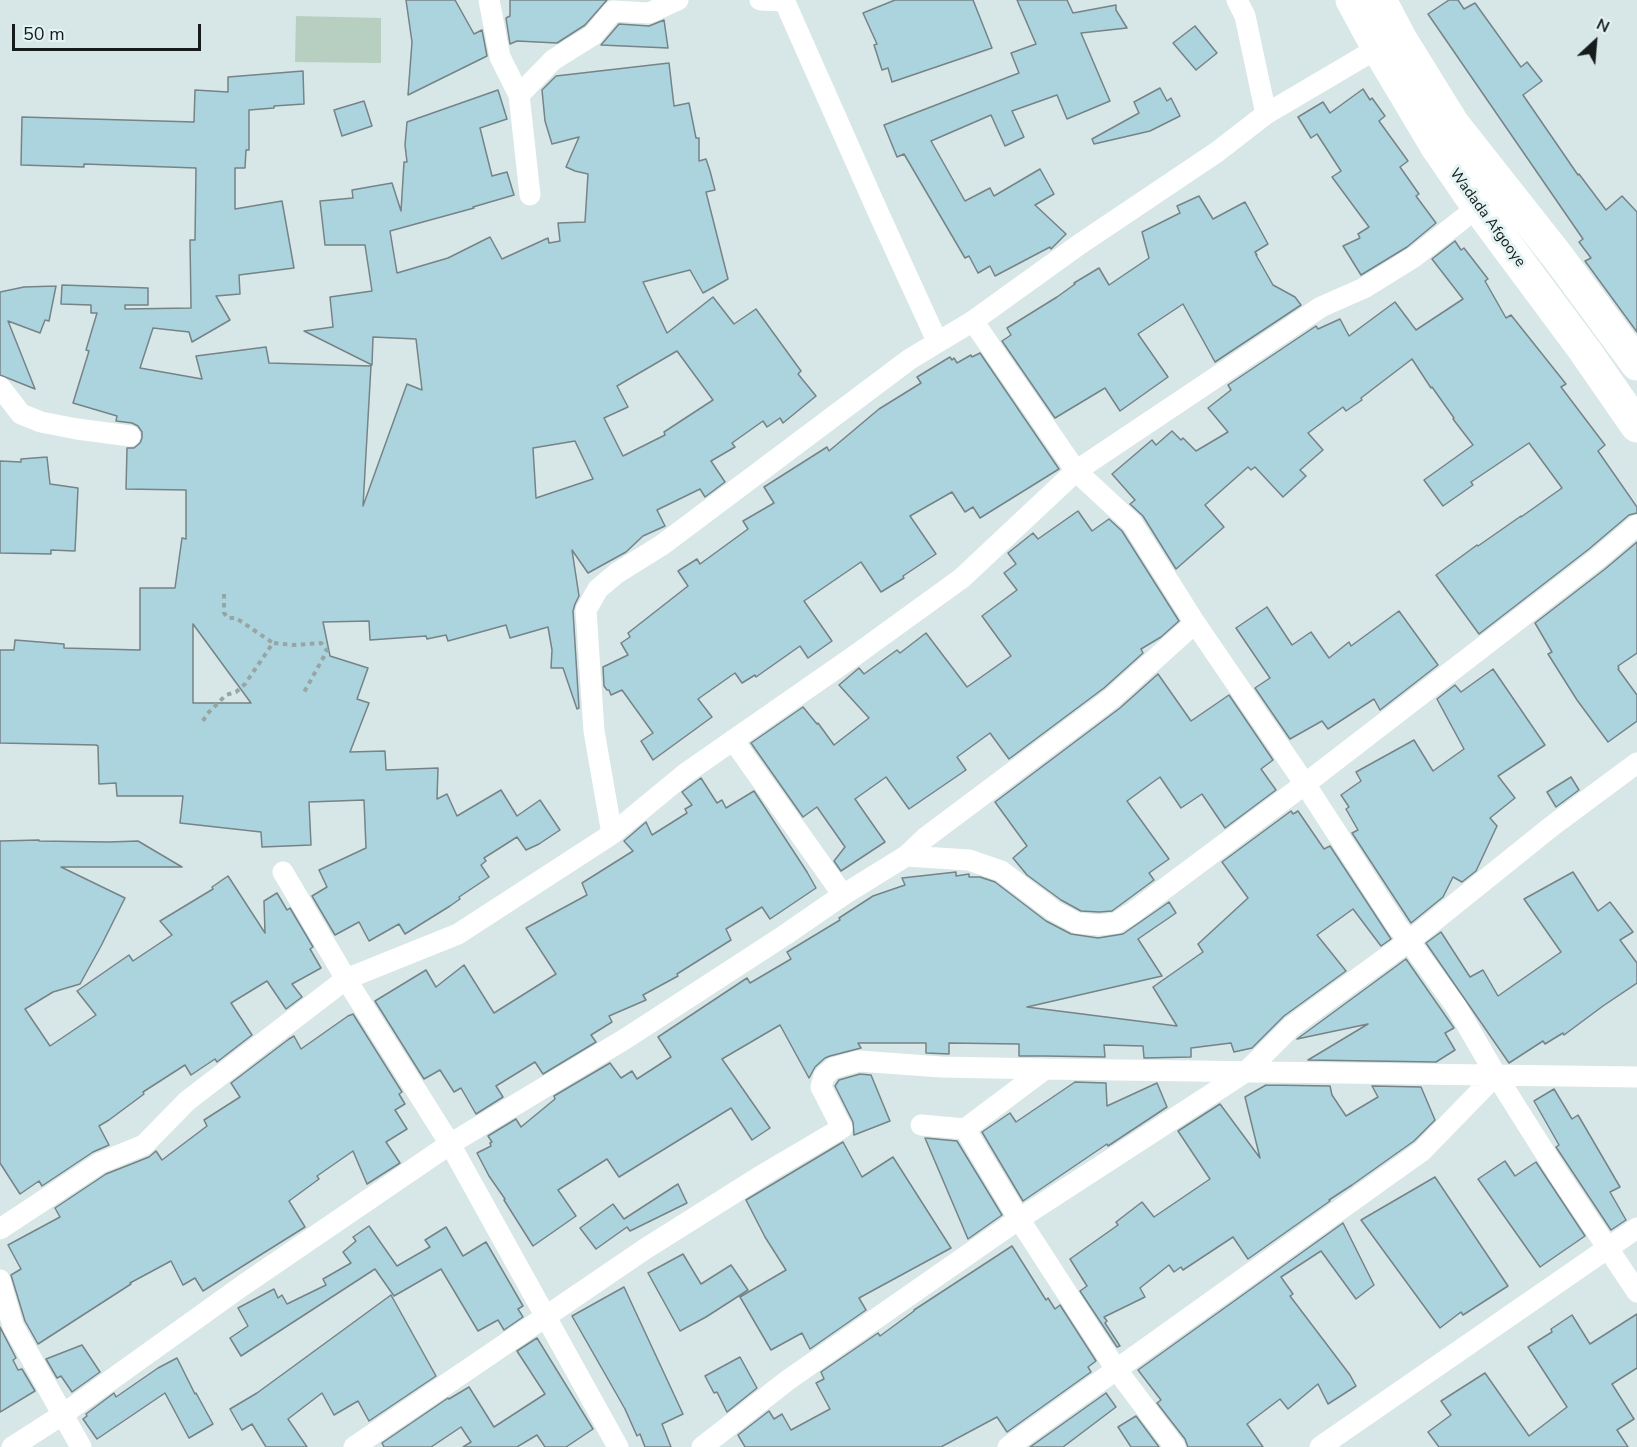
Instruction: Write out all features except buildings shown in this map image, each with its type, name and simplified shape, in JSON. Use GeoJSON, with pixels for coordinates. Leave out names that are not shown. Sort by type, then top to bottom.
{"type":"FeatureCollection","features":[{"type":"Feature","properties":{"kind":"highway","name":"Wadada Afgooye"},"geometry":{"type":"LineString","coordinates":[[1352,0],[1437,147],[1637,426]]}},
{"type":"Feature","properties":{"kind":"highway","name":"Wadada Afgooye"},"geometry":{"type":"LineString","coordinates":[[1380,0],[1401,40],[1453,124],[1558,257],[1637,364]]}},
{"type":"Feature","properties":{"kind":"street"},"geometry":{"type":"LineString","coordinates":[[489,0],[500,57],[519,95],[530,195]]}},
{"type":"Feature","properties":{"kind":"street"},"geometry":{"type":"LineString","coordinates":[[519,95],[553,60],[593,35],[613,11],[649,13],[678,0]]}},
{"type":"Feature","properties":{"kind":"street"},"geometry":{"type":"LineString","coordinates":[[760,0],[784,1],[937,341]]}},
{"type":"Feature","properties":{"kind":"street"},"geometry":{"type":"LineString","coordinates":[[1237,0],[1245,16],[1266,114]]}},
{"type":"Feature","properties":{"kind":"street"},"geometry":{"type":"LineString","coordinates":[[612,834],[594,731],[586,610],[598,589],[617,573],[662,545],[910,359],[974,321],[1080,244],[1217,152],[1266,114],[1378,48]]}},
{"type":"Feature","properties":{"kind":"street"},"geometry":{"type":"LineString","coordinates":[[0,1229],[100,1163],[144,1145],[187,1101],[346,978],[458,934],[612,834],[686,773],[962,578],[1076,471],[1321,307],[1364,288],[1414,257],[1478,207]]}},
{"type":"Feature","properties":{"kind":"street"},"geometry":{"type":"LineString","coordinates":[[974,321],[1076,471],[1132,524],[1195,623],[1305,784],[1397,926],[1457,1008],[1496,1076],[1637,1292]]}},
{"type":"Feature","properties":{"kind":"street"},"geometry":{"type":"LineString","coordinates":[[0,387],[21,414],[41,422],[130,436]]}},
{"type":"Feature","properties":{"kind":"street"},"geometry":{"type":"LineString","coordinates":[[906,856],[969,860],[1001,871],[1054,910],[1077,923],[1099,925],[1116,922],[1132,913],[1305,784],[1588,566],[1637,525]]}},
{"type":"Feature","properties":{"kind":"street"},"geometry":{"type":"LineString","coordinates":[[12,1447],[62,1416],[242,1286],[450,1144],[625,1039],[906,856],[925,838],[1112,698],[1195,623]]}},
{"type":"Feature","properties":{"kind":"street"},"geometry":{"type":"LineString","coordinates":[[734,740],[843,895]]}},
{"type":"Feature","properties":{"kind":"street"},"geometry":{"type":"LineString","coordinates":[[702,1447],[788,1380],[1019,1219],[1247,1071],[1292,1026],[1409,941],[1552,826],[1637,763]]}},
{"type":"Feature","properties":{"kind":"street"},"geometry":{"type":"LineString","coordinates":[[282,872],[450,1144],[618,1447]]}},
{"type":"Feature","properties":{"kind":"street"},"geometry":{"type":"LineString","coordinates":[[354,1447],[645,1249],[842,1128],[821,1087],[824,1076],[833,1068],[859,1061],[941,1067],[1045,1070],[1637,1077]]}},
{"type":"Feature","properties":{"kind":"street"},"geometry":{"type":"LineString","coordinates":[[921,1125],[965,1128],[1045,1070]]}},
{"type":"Feature","properties":{"kind":"street"},"geometry":{"type":"LineString","coordinates":[[1008,1447],[1422,1151],[1496,1076]]}},
{"type":"Feature","properties":{"kind":"street"},"geometry":{"type":"LineString","coordinates":[[965,1128],[1019,1219],[1116,1369],[1175,1447]]}},
{"type":"Feature","properties":{"kind":"street"},"geometry":{"type":"LineString","coordinates":[[1320,1447],[1637,1228]]}},
{"type":"Feature","properties":{"kind":"street"},"geometry":{"type":"LineString","coordinates":[[0,1280],[13,1326],[81,1447]]}},
{"type":"Feature","properties":{"kind":"path"},"geometry":{"type":"LineString","coordinates":[[224,594],[224,614],[228,618],[236,618],[273,643],[294,645],[321,643],[327,651],[303,694]]}},
{"type":"Feature","properties":{"kind":"path"},"geometry":{"type":"LineString","coordinates":[[203,721],[226,695],[236,692],[245,684],[273,643]]}},
{"type":"Feature","properties":{"kind":"green space"},"geometry":{"type":"Polygon","coordinates":[[[296,16],[381,18],[381,63],[295,62],[296,16]]]}}]}
